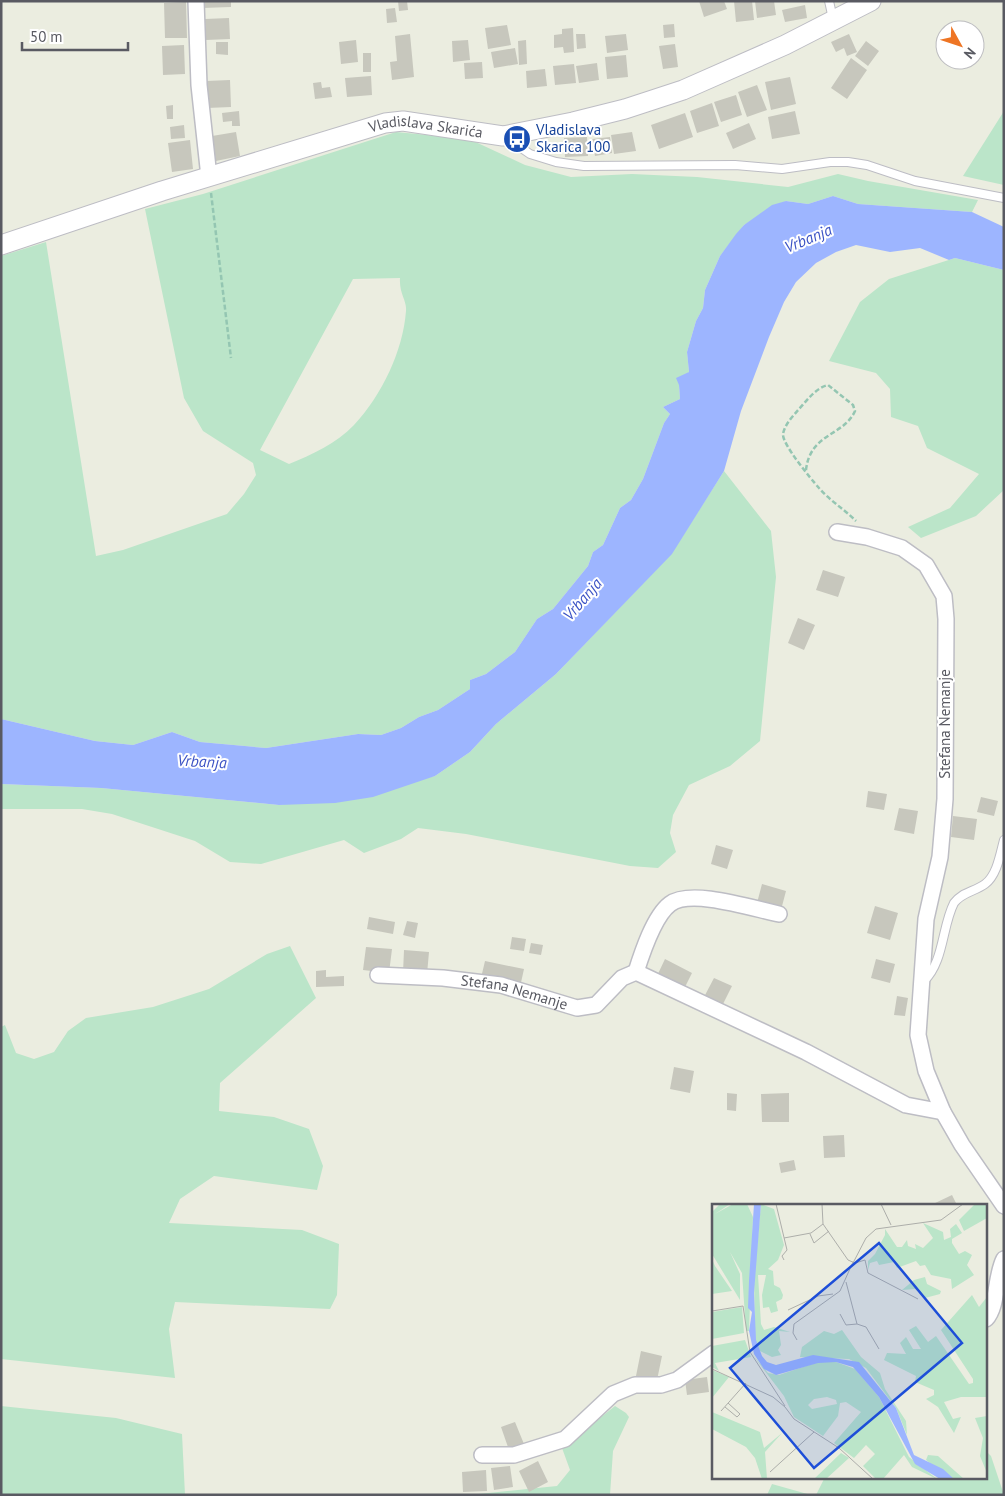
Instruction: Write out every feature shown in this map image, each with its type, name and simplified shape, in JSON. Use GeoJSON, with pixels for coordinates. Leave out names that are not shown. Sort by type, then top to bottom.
{"type":"FeatureCollection","features":[{"type":"Feature","properties":{"kind":"street"},"geometry":{"type":"LineString","coordinates":[[196,1],[198,85],[209,177]]}},
{"type":"Feature","properties":{"kind":"street","name":"Vladislava Skarića"},"geometry":{"type":"LineString","coordinates":[[1,245],[209,177],[385,123],[403,122],[503,136],[521,134],[616,111],[683,90],[741,66],[834,21],[870,1]]}},
{"type":"Feature","properties":{"kind":"street","name":"Stefana Nemanje"},"geometry":{"type":"LineString","coordinates":[[837,532],[869,538],[902,548],[926,565],[944,596],[946,619],[945,799],[940,857],[926,919],[918,1035],[926,1071],[943,1112],[962,1146],[1004,1206]]}},
{"type":"Feature","properties":{"kind":"street"},"geometry":{"type":"LineString","coordinates":[[779,914],[721,901],[682,898],[669,904],[648,935],[636,972],[806,1052],[906,1105],[943,1112]]}},
{"type":"Feature","properties":{"kind":"street","name":"Stefana Nemanje"},"geometry":{"type":"LineString","coordinates":[[378,975],[443,978],[501,984],[577,1008],[596,1005],[622,978],[636,972]]}},
{"type":"Feature","properties":{"kind":"street"},"geometry":{"type":"LineString","coordinates":[[988,1317],[992,1313],[996,1283],[1004,1259]]}},
{"type":"Feature","properties":{"kind":"street"},"geometry":{"type":"LineString","coordinates":[[482,1454],[514,1454],[565,1439],[613,1394],[635,1385],[661,1385],[677,1380],[712,1354]]}},
{"type":"Feature","properties":{"kind":"lane"},"geometry":{"type":"LineString","coordinates":[[829,1],[834,21]]}},
{"type":"Feature","properties":{"kind":"lane"},"geometry":{"type":"LineString","coordinates":[[503,136],[530,154],[556,162],[584,166],[735,165],[782,169],[830,162],[848,162],[867,165],[915,181],[1004,198]]}},
{"type":"Feature","properties":{"kind":"lane","name":"Stefana Nemanje"},"geometry":{"type":"LineString","coordinates":[[921,983],[933,967],[954,902],[958,896],[984,885],[994,874],[1004,840]]}},
{"type":"Feature","properties":{"kind":"path"},"geometry":{"type":"LineString","coordinates":[[209,177],[231,358]]}},
{"type":"Feature","properties":{"kind":"path"},"geometry":{"type":"LineString","coordinates":[[806,470],[807,461],[816,445],[847,422],[855,412],[853,405],[828,385],[822,386],[810,397],[787,423],[783,435],[784,442],[819,489],[854,519],[869,538]]}},
{"type":"Feature","properties":{"kind":"green space"},"geometry":{"type":"Polygon","coordinates":[[[1004,111],[1004,185],[963,176],[1004,111]]]}},
{"type":"Feature","properties":{"kind":"green space"},"geometry":{"type":"Polygon","coordinates":[[[396,132],[469,139],[525,165],[571,177],[632,174],[697,177],[788,187],[838,174],[978,200],[972,212],[858,204],[833,196],[808,204],[786,201],[744,225],[720,256],[705,290],[703,308],[696,321],[687,352],[689,372],[679,385],[680,399],[663,407],[670,414],[664,423],[643,479],[631,500],[620,508],[603,545],[593,552],[588,566],[553,609],[537,619],[515,652],[486,674],[470,680],[470,689],[438,710],[419,717],[401,728],[381,735],[358,734],[266,748],[200,742],[172,732],[133,745],[95,741],[1,719],[1,256],[46,242],[96,556],[123,550],[227,514],[244,494],[256,475],[253,463],[203,431],[184,398],[145,209],[203,194],[396,132]],[[400,278],[353,279],[260,450],[289,464],[332,443],[354,425],[374,400],[396,357],[406,311],[400,278]]]}},
{"type":"Feature","properties":{"kind":"green space"},"geometry":{"type":"Polygon","coordinates":[[[955,258],[1004,270],[1004,490],[976,516],[921,538],[908,527],[950,508],[979,474],[927,448],[918,426],[891,417],[890,389],[876,373],[829,361],[860,302],[889,279],[955,258]]]}},
{"type":"Feature","properties":{"kind":"green space"},"geometry":{"type":"Polygon","coordinates":[[[724,471],[771,531],[776,577],[760,741],[730,766],[689,785],[673,815],[670,833],[676,852],[658,868],[630,866],[466,834],[418,828],[401,839],[364,853],[344,840],[261,864],[230,862],[195,841],[112,814],[82,809],[1,809],[1,784],[101,788],[279,805],[435,776],[470,752],[496,724],[556,674],[671,554],[724,471]]]}},
{"type":"Feature","properties":{"kind":"green space"},"geometry":{"type":"Polygon","coordinates":[[[290,946],[316,998],[220,1083],[219,1111],[274,1117],[309,1129],[323,1166],[317,1190],[214,1176],[180,1199],[169,1223],[302,1230],[339,1244],[337,1295],[330,1309],[175,1302],[169,1329],[175,1378],[1,1359],[1,1027],[5,1025],[16,1053],[34,1059],[54,1052],[68,1031],[86,1018],[153,1007],[209,989],[267,954],[290,946]]]}},
{"type":"Feature","properties":{"kind":"green space"},"geometry":{"type":"Polygon","coordinates":[[[1,1406],[116,1418],[182,1434],[185,1495],[1,1495],[1,1406]]]}},
{"type":"Feature","properties":{"kind":"green space"},"geometry":{"type":"Polygon","coordinates":[[[615,1406],[629,1417],[613,1451],[610,1495],[469,1495],[557,1486],[570,1470],[562,1448],[615,1406]]]}},
{"type":"Feature","properties":{"kind":"green space"},"geometry":{"type":"Polygon","coordinates":[[[988,1453],[991,1456],[1004,1495],[816,1495],[824,1478],[988,1478],[988,1453]]]}},
{"type":"Feature","properties":{"kind":"green space"},"geometry":{"type":"Polygon","coordinates":[[[772,1484],[811,1495],[767,1495],[772,1484]]]}},
{"type":"Feature","properties":{"kind":"water","name":"Vrbanja"},"geometry":{"type":"Polygon","coordinates":[[[833,196],[858,204],[972,212],[1004,227],[1004,270],[955,258],[949,260],[920,248],[890,252],[856,245],[836,252],[816,263],[796,282],[784,302],[741,411],[724,471],[672,554],[556,674],[496,724],[470,752],[435,776],[373,797],[335,803],[279,805],[101,788],[1,784],[1,719],[95,741],[133,745],[172,732],[200,742],[266,748],[358,734],[381,735],[401,728],[419,717],[438,710],[470,689],[470,680],[486,674],[515,652],[537,619],[553,609],[588,566],[593,552],[603,545],[620,508],[631,500],[643,479],[664,423],[670,414],[663,407],[680,399],[679,385],[676,378],[689,372],[687,352],[696,321],[703,308],[705,290],[720,256],[736,234],[744,225],[772,205],[786,201],[808,204],[833,196]]]}},
{"type":"Feature","properties":{"kind":"building"},"geometry":{"type":"Polygon","coordinates":[[[202,1],[231,1],[231,7],[202,8],[202,1]]]}},
{"type":"Feature","properties":{"kind":"building"},"geometry":{"type":"Polygon","coordinates":[[[398,1],[407,1],[408,10],[399,11],[398,1]]]}},
{"type":"Feature","properties":{"kind":"building"},"geometry":{"type":"Polygon","coordinates":[[[699,1],[724,1],[727,9],[704,17],[699,1]]]}},
{"type":"Feature","properties":{"kind":"building"},"geometry":{"type":"Polygon","coordinates":[[[734,1],[752,1],[754,20],[736,22],[734,1]]]}},
{"type":"Feature","properties":{"kind":"building"},"geometry":{"type":"Polygon","coordinates":[[[755,1],[774,1],[776,15],[757,18],[755,1]]]}},
{"type":"Feature","properties":{"kind":"building"},"geometry":{"type":"Polygon","coordinates":[[[186,2],[187,38],[165,38],[164,3],[186,2]]]}},
{"type":"Feature","properties":{"kind":"building"},"geometry":{"type":"Polygon","coordinates":[[[805,5],[807,18],[785,22],[782,10],[805,5]]]}},
{"type":"Feature","properties":{"kind":"building"},"geometry":{"type":"Polygon","coordinates":[[[395,8],[397,22],[387,23],[386,9],[395,8]]]}},
{"type":"Feature","properties":{"kind":"building"},"geometry":{"type":"Polygon","coordinates":[[[229,18],[230,39],[206,40],[205,19],[229,18]]]}},
{"type":"Feature","properties":{"kind":"building"},"geometry":{"type":"Polygon","coordinates":[[[674,24],[675,37],[664,38],[663,25],[674,24]]]}},
{"type":"Feature","properties":{"kind":"building"},"geometry":{"type":"Polygon","coordinates":[[[507,25],[511,45],[488,49],[485,28],[507,25]]]}},
{"type":"Feature","properties":{"kind":"building"},"geometry":{"type":"Polygon","coordinates":[[[573,28],[574,52],[564,53],[563,47],[554,48],[554,35],[562,34],[562,29],[573,28]]]}},
{"type":"Feature","properties":{"kind":"building"},"geometry":{"type":"Polygon","coordinates":[[[410,34],[414,77],[392,80],[390,62],[397,61],[395,36],[410,34]]]}},
{"type":"Feature","properties":{"kind":"building"},"geometry":{"type":"Polygon","coordinates":[[[576,34],[585,34],[586,48],[577,49],[576,34]]]}},
{"type":"Feature","properties":{"kind":"building"},"geometry":{"type":"Polygon","coordinates":[[[626,34],[628,50],[607,53],[605,36],[626,34]]]}},
{"type":"Feature","properties":{"kind":"building"},"geometry":{"type":"Polygon","coordinates":[[[849,34],[857,52],[847,56],[844,48],[836,52],[831,42],[849,34]]]}},
{"type":"Feature","properties":{"kind":"building"},"geometry":{"type":"Polygon","coordinates":[[[356,40],[358,62],[341,64],[339,42],[356,40]]]}},
{"type":"Feature","properties":{"kind":"building"},"geometry":{"type":"Polygon","coordinates":[[[468,40],[470,60],[453,62],[452,41],[468,40]]]}},
{"type":"Feature","properties":{"kind":"building"},"geometry":{"type":"Polygon","coordinates":[[[526,40],[527,64],[519,65],[518,41],[526,40]]]}},
{"type":"Feature","properties":{"kind":"building"},"geometry":{"type":"Polygon","coordinates":[[[866,41],[879,51],[868,66],[855,56],[866,41]]]}},
{"type":"Feature","properties":{"kind":"building"},"geometry":{"type":"Polygon","coordinates":[[[216,42],[228,42],[228,55],[216,54],[216,42]]]}},
{"type":"Feature","properties":{"kind":"building"},"geometry":{"type":"Polygon","coordinates":[[[675,44],[678,67],[663,69],[659,46],[675,44]]]}},
{"type":"Feature","properties":{"kind":"building"},"geometry":{"type":"Polygon","coordinates":[[[184,45],[185,74],[163,75],[162,46],[184,45]]]}},
{"type":"Feature","properties":{"kind":"building"},"geometry":{"type":"Polygon","coordinates":[[[515,48],[518,64],[494,68],[491,52],[515,48]]]}},
{"type":"Feature","properties":{"kind":"building"},"geometry":{"type":"Polygon","coordinates":[[[363,53],[371,53],[371,72],[363,72],[363,53]]]}},
{"type":"Feature","properties":{"kind":"building"},"geometry":{"type":"Polygon","coordinates":[[[626,55],[628,77],[607,79],[605,57],[626,55]]]}},
{"type":"Feature","properties":{"kind":"building"},"geometry":{"type":"Polygon","coordinates":[[[851,58],[867,70],[847,99],[831,88],[851,58]]]}},
{"type":"Feature","properties":{"kind":"building"},"geometry":{"type":"Polygon","coordinates":[[[482,62],[483,78],[465,79],[464,63],[482,62]]]}},
{"type":"Feature","properties":{"kind":"building"},"geometry":{"type":"Polygon","coordinates":[[[597,63],[599,80],[579,83],[576,66],[597,63]]]}},
{"type":"Feature","properties":{"kind":"building"},"geometry":{"type":"Polygon","coordinates":[[[574,64],[576,83],[555,85],[553,66],[574,64]]]}},
{"type":"Feature","properties":{"kind":"building"},"geometry":{"type":"Polygon","coordinates":[[[545,69],[547,86],[527,88],[526,71],[545,69]]]}},
{"type":"Feature","properties":{"kind":"building"},"geometry":{"type":"Polygon","coordinates":[[[371,76],[372,95],[347,97],[345,78],[371,76]]]}},
{"type":"Feature","properties":{"kind":"building"},"geometry":{"type":"Polygon","coordinates":[[[790,77],[796,104],[771,110],[765,82],[790,77]]]}},
{"type":"Feature","properties":{"kind":"building"},"geometry":{"type":"Polygon","coordinates":[[[230,80],[231,107],[207,108],[206,81],[230,80]]]}},
{"type":"Feature","properties":{"kind":"building"},"geometry":{"type":"Polygon","coordinates":[[[321,82],[322,88],[330,87],[332,97],[315,99],[313,83],[321,82]]]}},
{"type":"Feature","properties":{"kind":"building"},"geometry":{"type":"Polygon","coordinates":[[[757,85],[767,110],[747,117],[738,92],[757,85]]]}},
{"type":"Feature","properties":{"kind":"building"},"geometry":{"type":"Polygon","coordinates":[[[736,95],[742,115],[721,122],[714,102],[736,95]]]}},
{"type":"Feature","properties":{"kind":"building"},"geometry":{"type":"Polygon","coordinates":[[[712,103],[719,126],[697,133],[690,111],[712,103]]]}},
{"type":"Feature","properties":{"kind":"building"},"geometry":{"type":"Polygon","coordinates":[[[173,105],[173,119],[167,119],[166,106],[173,105]]]}},
{"type":"Feature","properties":{"kind":"building"},"geometry":{"type":"Polygon","coordinates":[[[239,111],[240,126],[232,126],[232,121],[223,122],[222,113],[239,111]]]}},
{"type":"Feature","properties":{"kind":"building"},"geometry":{"type":"Polygon","coordinates":[[[795,111],[800,134],[772,139],[768,117],[795,111]]]}},
{"type":"Feature","properties":{"kind":"building"},"geometry":{"type":"Polygon","coordinates":[[[685,113],[693,137],[659,149],[651,125],[685,113]]]}},
{"type":"Feature","properties":{"kind":"building"},"geometry":{"type":"Polygon","coordinates":[[[749,123],[756,139],[733,149],[726,133],[749,123]]]}},
{"type":"Feature","properties":{"kind":"building"},"geometry":{"type":"Polygon","coordinates":[[[184,125],[185,138],[171,139],[170,127],[184,125]]]}},
{"type":"Feature","properties":{"kind":"building"},"geometry":{"type":"Polygon","coordinates":[[[236,132],[240,156],[216,161],[212,136],[236,132]]]}},
{"type":"Feature","properties":{"kind":"building"},"geometry":{"type":"Polygon","coordinates":[[[632,132],[636,151],[614,154],[611,135],[632,132]]]}},
{"type":"Feature","properties":{"kind":"building"},"geometry":{"type":"Polygon","coordinates":[[[587,137],[588,156],[565,157],[564,138],[587,137]]]}},
{"type":"Feature","properties":{"kind":"building"},"geometry":{"type":"Polygon","coordinates":[[[610,137],[612,153],[595,156],[592,139],[610,137]]]}},
{"type":"Feature","properties":{"kind":"building"},"geometry":{"type":"Polygon","coordinates":[[[190,140],[193,169],[172,172],[168,143],[190,140]]]}},
{"type":"Feature","properties":{"kind":"building"},"geometry":{"type":"Polygon","coordinates":[[[823,570],[845,577],[838,597],[816,590],[823,570]]]}},
{"type":"Feature","properties":{"kind":"building"},"geometry":{"type":"Polygon","coordinates":[[[798,618],[815,625],[804,650],[788,643],[798,618]]]}},
{"type":"Feature","properties":{"kind":"building"},"geometry":{"type":"Polygon","coordinates":[[[868,791],[887,794],[884,810],[866,807],[868,791]]]}},
{"type":"Feature","properties":{"kind":"building"},"geometry":{"type":"Polygon","coordinates":[[[981,797],[998,801],[994,816],[977,812],[981,797]]]}},
{"type":"Feature","properties":{"kind":"building"},"geometry":{"type":"Polygon","coordinates":[[[899,808],[918,811],[914,834],[894,830],[899,808]]]}},
{"type":"Feature","properties":{"kind":"building"},"geometry":{"type":"Polygon","coordinates":[[[953,816],[977,819],[974,840],[951,837],[953,816]]]}},
{"type":"Feature","properties":{"kind":"building"},"geometry":{"type":"Polygon","coordinates":[[[716,845],[733,850],[727,869],[711,864],[716,845]]]}},
{"type":"Feature","properties":{"kind":"building"},"geometry":{"type":"Polygon","coordinates":[[[762,884],[786,891],[781,910],[757,903],[762,884]]]}},
{"type":"Feature","properties":{"kind":"building"},"geometry":{"type":"Polygon","coordinates":[[[875,906],[898,913],[890,940],[867,933],[875,906]]]}},
{"type":"Feature","properties":{"kind":"building"},"geometry":{"type":"Polygon","coordinates":[[[369,917],[395,922],[393,934],[367,929],[369,917]]]}},
{"type":"Feature","properties":{"kind":"building"},"geometry":{"type":"Polygon","coordinates":[[[407,921],[418,923],[415,938],[403,935],[407,921]]]}},
{"type":"Feature","properties":{"kind":"building"},"geometry":{"type":"Polygon","coordinates":[[[512,937],[526,939],[524,951],[510,949],[512,937]]]}},
{"type":"Feature","properties":{"kind":"building"},"geometry":{"type":"Polygon","coordinates":[[[531,943],[543,945],[541,955],[529,953],[531,943]]]}},
{"type":"Feature","properties":{"kind":"building"},"geometry":{"type":"Polygon","coordinates":[[[366,947],[392,949],[389,973],[363,970],[366,947]]]}},
{"type":"Feature","properties":{"kind":"building"},"geometry":{"type":"Polygon","coordinates":[[[404,950],[429,952],[427,974],[403,973],[404,950]]]}},
{"type":"Feature","properties":{"kind":"building"},"geometry":{"type":"Polygon","coordinates":[[[665,959],[692,973],[683,991],[656,978],[665,959]]]}},
{"type":"Feature","properties":{"kind":"building"},"geometry":{"type":"Polygon","coordinates":[[[876,959],[895,964],[890,983],[871,978],[876,959]]]}},
{"type":"Feature","properties":{"kind":"building"},"geometry":{"type":"Polygon","coordinates":[[[485,961],[524,969],[520,987],[481,978],[485,961]]]}},
{"type":"Feature","properties":{"kind":"building"},"geometry":{"type":"Polygon","coordinates":[[[326,970],[326,977],[344,976],[344,986],[316,987],[316,971],[326,970]]]}},
{"type":"Feature","properties":{"kind":"building"},"geometry":{"type":"Polygon","coordinates":[[[714,978],[732,986],[721,1008],[703,999],[714,978]]]}},
{"type":"Feature","properties":{"kind":"building"},"geometry":{"type":"Polygon","coordinates":[[[897,996],[908,998],[905,1016],[894,1015],[897,996]]]}},
{"type":"Feature","properties":{"kind":"building"},"geometry":{"type":"Polygon","coordinates":[[[674,1067],[694,1071],[690,1093],[670,1089],[674,1067]]]}},
{"type":"Feature","properties":{"kind":"building"},"geometry":{"type":"Polygon","coordinates":[[[727,1093],[737,1094],[736,1111],[727,1110],[727,1093]]]}},
{"type":"Feature","properties":{"kind":"building"},"geometry":{"type":"Polygon","coordinates":[[[789,1093],[789,1122],[762,1122],[761,1094],[789,1093]]]}},
{"type":"Feature","properties":{"kind":"building"},"geometry":{"type":"Polygon","coordinates":[[[844,1135],[845,1157],[824,1158],[823,1136],[844,1135]]]}},
{"type":"Feature","properties":{"kind":"building"},"geometry":{"type":"Polygon","coordinates":[[[794,1160],[796,1170],[781,1173],[779,1163],[794,1160]]]}},
{"type":"Feature","properties":{"kind":"building"},"geometry":{"type":"Polygon","coordinates":[[[952,1195],[956,1204],[933,1204],[952,1195]]]}},
{"type":"Feature","properties":{"kind":"building"},"geometry":{"type":"Polygon","coordinates":[[[641,1351],[662,1356],[657,1380],[636,1376],[641,1351]]]}},
{"type":"Feature","properties":{"kind":"building"},"geometry":{"type":"Polygon","coordinates":[[[707,1377],[709,1392],[687,1395],[685,1380],[707,1377]]]}},
{"type":"Feature","properties":{"kind":"building"},"geometry":{"type":"Polygon","coordinates":[[[515,1422],[524,1444],[509,1450],[501,1427],[515,1422]]]}},
{"type":"Feature","properties":{"kind":"building"},"geometry":{"type":"Polygon","coordinates":[[[538,1461],[548,1482],[529,1492],[519,1471],[538,1461]]]}},
{"type":"Feature","properties":{"kind":"building"},"geometry":{"type":"Polygon","coordinates":[[[510,1466],[513,1487],[494,1490],[491,1468],[510,1466]]]}},
{"type":"Feature","properties":{"kind":"building"},"geometry":{"type":"Polygon","coordinates":[[[486,1470],[487,1491],[463,1492],[462,1472],[486,1470]]]}},
{"type":"Feature","properties":{"kind":"place","name":"Vladislava Skarica 100"},"geometry":{"type":"Point","coordinates":[517,139]}}]}
